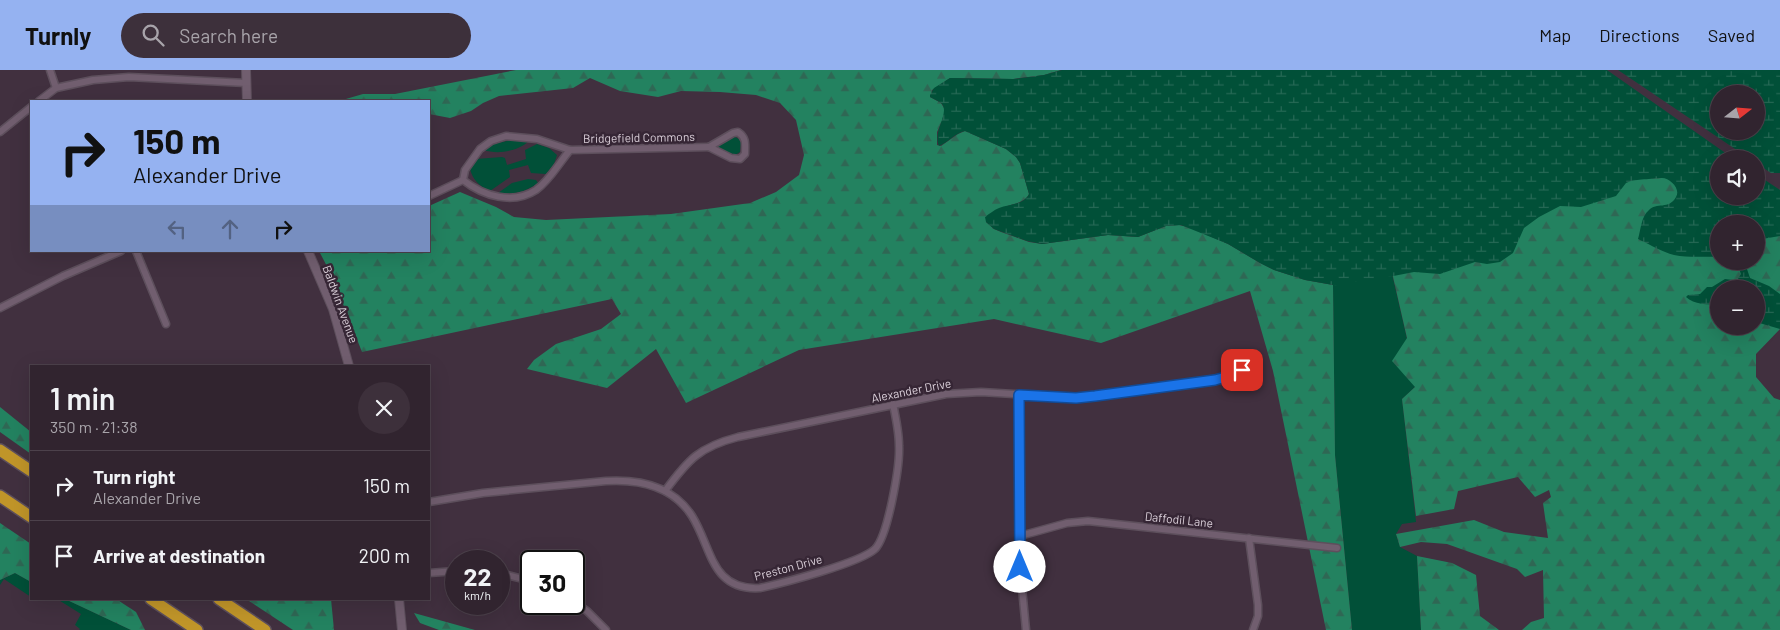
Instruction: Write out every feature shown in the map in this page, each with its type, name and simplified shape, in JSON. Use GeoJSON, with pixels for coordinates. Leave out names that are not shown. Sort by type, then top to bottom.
{"type":"FeatureCollection","features":[{"type":"Feature","properties":{"kind":"highway"},"geometry":{"type":"LineString","coordinates":[[0,450],[30,470]]}},
{"type":"Feature","properties":{"kind":"highway"},"geometry":{"type":"LineString","coordinates":[[0,496],[30,516]]}},
{"type":"Feature","properties":{"kind":"highway"},"geometry":{"type":"LineString","coordinates":[[152,600],[197,630]]}},
{"type":"Feature","properties":{"kind":"highway"},"geometry":{"type":"LineString","coordinates":[[220,600],[265,630]]}},
{"type":"Feature","properties":{"kind":"street"},"geometry":{"type":"LineString","coordinates":[[50,70],[56,88]]}},
{"type":"Feature","properties":{"kind":"street"},"geometry":{"type":"LineString","coordinates":[[129,70],[129,78]]}},
{"type":"Feature","properties":{"kind":"street"},"geometry":{"type":"LineString","coordinates":[[246,70],[247,100]]}},
{"type":"Feature","properties":{"kind":"street"},"geometry":{"type":"LineString","coordinates":[[40,100],[56,88],[93,80],[129,78],[246,83]]}},
{"type":"Feature","properties":{"kind":"street"},"geometry":{"type":"LineString","coordinates":[[0,132],[30,108]]}},
{"type":"Feature","properties":{"kind":"street","name":"Bridgefield Commons"},"geometry":{"type":"LineString","coordinates":[[570,150],[547,180],[536,190],[517,197],[503,198],[493,196],[469,185],[463,180],[465,170],[476,154],[484,146],[506,136],[527,137],[570,150],[708,147],[738,160],[745,154],[745,141],[742,134],[736,132],[708,147]]}},
{"type":"Feature","properties":{"kind":"street"},"geometry":{"type":"LineString","coordinates":[[430,196],[463,180]]}},
{"type":"Feature","properties":{"kind":"street"},"geometry":{"type":"LineString","coordinates":[[0,308],[63,276],[119,252]]}},
{"type":"Feature","properties":{"kind":"street"},"geometry":{"type":"LineString","coordinates":[[136,252],[166,324]]}},
{"type":"Feature","properties":{"kind":"street","name":"Baldwin Avenue"},"geometry":{"type":"LineString","coordinates":[[308,252],[331,303],[345,346],[349,365]]}},
{"type":"Feature","properties":{"kind":"street","name":"Alexander Drive"},"geometry":{"type":"LineString","coordinates":[[665,491],[691,459],[714,444],[738,437],[893,404],[965,392],[1076,398],[1215,380],[1233,375],[1242,370]]}},
{"type":"Feature","properties":{"kind":"street"},"geometry":{"type":"LineString","coordinates":[[1019,395],[1020,567],[1026,630]]}},
{"type":"Feature","properties":{"kind":"street","name":"Preston Drive"},"geometry":{"type":"LineString","coordinates":[[430,502],[476,494],[618,480],[642,482],[665,491],[691,514],[718,572],[737,586],[748,589],[760,588],[856,560],[874,550],[880,543],[887,525],[899,447],[893,404]]}},
{"type":"Feature","properties":{"kind":"street","name":"Daffodil Lane"},"geometry":{"type":"LineString","coordinates":[[1020,536],[1067,523],[1088,521],[1337,548]]}},
{"type":"Feature","properties":{"kind":"street"},"geometry":{"type":"LineString","coordinates":[[1249,538],[1258,605],[1258,616],[1253,630]]}},
{"type":"Feature","properties":{"kind":"street"},"geometry":{"type":"LineString","coordinates":[[430,572],[445,571]]}},
{"type":"Feature","properties":{"kind":"street"},"geometry":{"type":"LineString","coordinates":[[399,600],[402,630]]}},
{"type":"Feature","properties":{"kind":"street"},"geometry":{"type":"LineString","coordinates":[[585,610],[606,630]]}},
{"type":"Feature","properties":{"kind":"green space"},"geometry":{"type":"Polygon","coordinates":[[[516,70],[1061,70],[1044,75],[1013,79],[950,78],[932,90],[930,97],[941,103],[944,108],[944,117],[937,132],[937,145],[941,146],[965,131],[1006,149],[1016,157],[1020,163],[1029,194],[1021,202],[997,210],[986,222],[994,229],[1029,242],[1042,244],[1108,235],[1138,237],[1166,226],[1179,225],[1191,228],[1228,244],[1274,270],[1305,280],[1333,285],[1335,455],[1352,630],[1326,630],[1273,371],[1250,291],[1101,343],[994,319],[799,350],[686,403],[656,349],[607,388],[527,369],[534,360],[556,344],[601,329],[621,314],[612,299],[362,352],[332,276],[320,252],[430,252],[430,206],[460,192],[496,207],[514,217],[546,220],[671,214],[750,203],[776,192],[799,175],[804,155],[796,120],[780,103],[756,95],[681,91],[658,97],[620,91],[590,78],[573,88],[499,96],[471,111],[450,118],[430,114],[430,100],[342,100],[363,94],[395,94],[516,70]]]}},
{"type":"Feature","properties":{"kind":"green space"},"geometry":{"type":"Polygon","coordinates":[[[1062,70],[1607,70],[1721,150],[1710,150],[1710,205],[1765,205],[1765,180],[1780,190],[1780,236],[1765,238],[1765,215],[1710,215],[1710,257],[1670,254],[1638,239],[1646,213],[1655,206],[1670,203],[1676,197],[1676,187],[1665,178],[1662,178],[1631,181],[1626,183],[1616,196],[1581,207],[1560,206],[1539,217],[1524,228],[1513,253],[1500,262],[1487,264],[1475,262],[1440,274],[1414,272],[1357,281],[1339,286],[1305,280],[1274,270],[1228,244],[1181,225],[1166,226],[1138,237],[1108,235],[1042,244],[1027,241],[994,229],[986,222],[985,217],[997,209],[1027,198],[1029,194],[1020,163],[1006,149],[965,131],[939,146],[937,140],[944,111],[941,103],[930,97],[930,95],[934,88],[950,78],[1014,79],[1044,75],[1062,70]]]}},
{"type":"Feature","properties":{"kind":"green space"},"geometry":{"type":"Polygon","coordinates":[[[1618,70],[1780,70],[1780,173],[1771,173],[1765,169],[1765,150],[1737,150],[1722,140],[1765,140],[1765,85],[1710,85],[1710,132],[1618,70]]]}},
{"type":"Feature","properties":{"kind":"green space"},"geometry":{"type":"Polygon","coordinates":[[[735,137],[741,142],[740,152],[735,155],[715,147],[719,144],[735,137]]]}},
{"type":"Feature","properties":{"kind":"green space"},"geometry":{"type":"Polygon","coordinates":[[[515,139],[529,141],[508,151],[495,152],[484,150],[494,144],[515,139]]]}},
{"type":"Feature","properties":{"kind":"green space"},"geometry":{"type":"Polygon","coordinates":[[[537,144],[549,148],[557,155],[554,164],[546,174],[531,173],[528,165],[509,170],[510,177],[490,191],[480,185],[473,176],[470,169],[476,159],[502,157],[505,158],[507,165],[526,159],[525,150],[537,144]]]}},
{"type":"Feature","properties":{"kind":"green space"},"geometry":{"type":"Polygon","coordinates":[[[1676,171],[1710,234],[1710,270],[1765,270],[1765,230],[1775,221],[1780,187],[1780,329],[1756,354],[1756,377],[1774,398],[1780,400],[1780,630],[1522,630],[1531,622],[1544,618],[1543,570],[1525,577],[1517,569],[1447,544],[1421,542],[1400,547],[1396,534],[1474,520],[1504,532],[1548,538],[1543,503],[1551,497],[1549,490],[1535,497],[1518,477],[1458,491],[1454,509],[1416,516],[1402,399],[1415,387],[1392,361],[1407,338],[1391,268],[1558,193],[1676,171]]]}},
{"type":"Feature","properties":{"kind":"green space"},"geometry":{"type":"Polygon","coordinates":[[[528,179],[536,180],[538,183],[529,189],[519,192],[509,194],[498,193],[512,183],[528,179]]]}},
{"type":"Feature","properties":{"kind":"green space"},"geometry":{"type":"Polygon","coordinates":[[[1740,270],[1747,270],[1750,278],[1755,280],[1733,280],[1738,279],[1741,274],[1740,270]]]}},
{"type":"Feature","properties":{"kind":"green space"},"geometry":{"type":"Polygon","coordinates":[[[1392,274],[1407,339],[1415,387],[1402,399],[1416,522],[1402,524],[1396,534],[1400,547],[1417,556],[1421,630],[1352,630],[1335,455],[1333,285],[1358,276],[1392,274]]]}},
{"type":"Feature","properties":{"kind":"green space"},"geometry":{"type":"Polygon","coordinates":[[[1765,284],[1780,294],[1780,329],[1765,325],[1765,284]]]}},
{"type":"Feature","properties":{"kind":"green space"},"geometry":{"type":"Polygon","coordinates":[[[1707,287],[1710,287],[1710,304],[1697,303],[1686,297],[1688,295],[1700,294],[1707,287]]]}},
{"type":"Feature","properties":{"kind":"green space"},"geometry":{"type":"Polygon","coordinates":[[[0,407],[30,431],[30,453],[0,432],[0,407]]]}},
{"type":"Feature","properties":{"kind":"green space"},"geometry":{"type":"Polygon","coordinates":[[[0,523],[30,543],[30,581],[15,573],[0,580],[0,523]]]}},
{"type":"Feature","properties":{"kind":"green space"},"geometry":{"type":"Polygon","coordinates":[[[1417,556],[1452,563],[1476,575],[1480,616],[1499,630],[1421,630],[1417,556]]]}},
{"type":"Feature","properties":{"kind":"green space"},"geometry":{"type":"Polygon","coordinates":[[[15,573],[30,581],[30,596],[4,579],[0,585],[0,580],[15,573]]]}},
{"type":"Feature","properties":{"kind":"green space"},"geometry":{"type":"Polygon","coordinates":[[[59,600],[67,600],[131,630],[79,630],[75,625],[81,614],[59,600]]]}},
{"type":"Feature","properties":{"kind":"green space"},"geometry":{"type":"Polygon","coordinates":[[[67,600],[118,600],[136,612],[145,630],[131,630],[67,600]]]}},
{"type":"Feature","properties":{"kind":"green space"},"geometry":{"type":"Polygon","coordinates":[[[248,600],[331,600],[334,630],[293,630],[248,600]]]}},
{"type":"Feature","properties":{"kind":"green space"},"geometry":{"type":"Polygon","coordinates":[[[414,613],[475,630],[439,630],[420,623],[414,613]]]}},
{"type":"Feature","properties":{"kind":"route"},"geometry":{"type":"LineString","coordinates":[[1020,567],[1019,395],[1056,398],[1095,396],[1215,380],[1233,375],[1242,370]]}}]}
